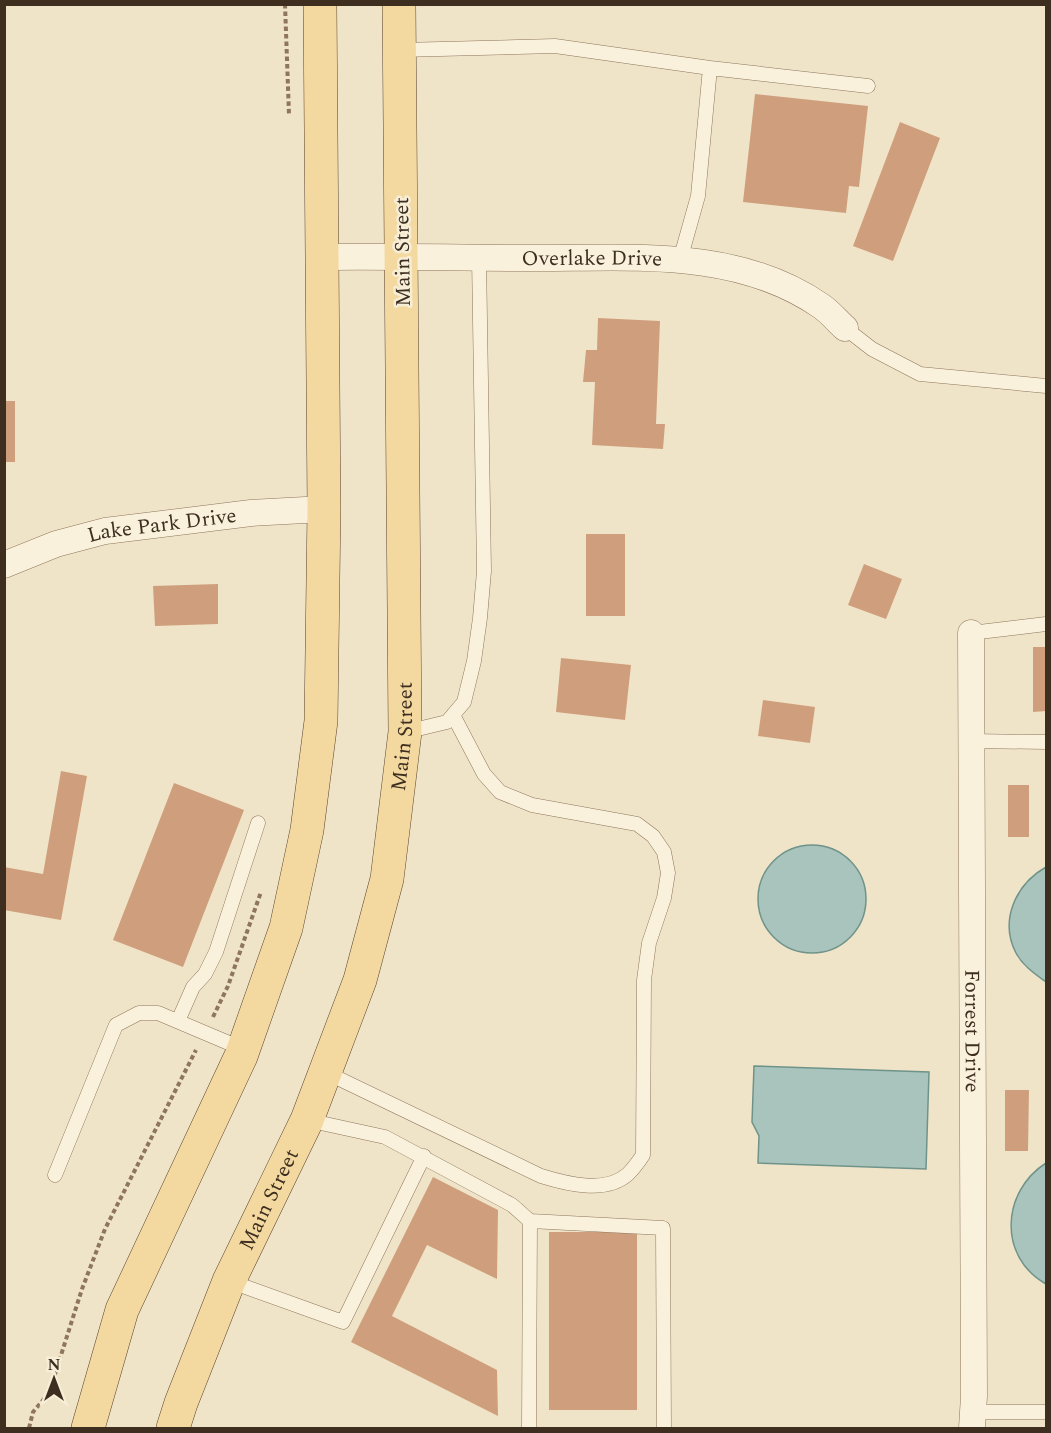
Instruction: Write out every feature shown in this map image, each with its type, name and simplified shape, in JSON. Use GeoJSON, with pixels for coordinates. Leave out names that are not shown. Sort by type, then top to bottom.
{"type":"FeatureCollection","features":[{"type":"Feature","properties":{"kind":"main road"},"geometry":{"type":"LineString","coordinates":[[88,1428],[122,1310],[243,1050],[286,928],[307,830],[321,721],[324,509],[320,4]]}},
{"type":"Feature","properties":{"kind":"main road","name":"Main Street"},"geometry":{"type":"LineString","coordinates":[[173,1428],[229,1281],[307,1120],[360,980],[387,879],[405,732],[399,4]]}},
{"type":"Feature","properties":{"kind":"street","name":"Overlake Drive"},"geometry":{"type":"LineString","coordinates":[[322,257],[592,256],[680,260],[739,270],[777,282],[822,307],[845,328]]}},
{"type":"Feature","properties":{"kind":"street","name":"Lake Park Drive"},"geometry":{"type":"LineString","coordinates":[[4,565],[56,544],[105,531],[251,513],[324,509]]}},
{"type":"Feature","properties":{"kind":"street","name":"Forrest Drive"},"geometry":{"type":"LineString","coordinates":[[971,633],[973,1420]]}},
{"type":"Feature","properties":{"kind":"lane"},"geometry":{"type":"LineString","coordinates":[[400,50],[555,46],[710,68],[868,86]]}},
{"type":"Feature","properties":{"kind":"lane"},"geometry":{"type":"LineString","coordinates":[[680,260],[698,196],[710,68]]}},
{"type":"Feature","properties":{"kind":"lane"},"geometry":{"type":"LineString","coordinates":[[405,732],[447,722],[464,702],[474,661],[484,571],[478,257]]}},
{"type":"Feature","properties":{"kind":"lane"},"geometry":{"type":"LineString","coordinates":[[845,328],[872,349],[920,374],[1047,387]]}},
{"type":"Feature","properties":{"kind":"lane"},"geometry":{"type":"LineString","coordinates":[[971,633],[1047,624]]}},
{"type":"Feature","properties":{"kind":"lane"},"geometry":{"type":"LineString","coordinates":[[325,1072],[542,1176],[570,1184],[603,1186],[627,1175],[644,1155],[644,980],[649,943],[664,898],[668,873],[664,852],[653,836],[638,824],[532,805],[500,792],[484,774],[453,715]]}},
{"type":"Feature","properties":{"kind":"lane"},"geometry":{"type":"LineString","coordinates":[[971,741],[1047,742]]}},
{"type":"Feature","properties":{"kind":"lane"},"geometry":{"type":"LineString","coordinates":[[178,1022],[193,987],[205,974],[216,952],[258,823]]}},
{"type":"Feature","properties":{"kind":"lane"},"geometry":{"type":"LineString","coordinates":[[56,1175],[116,1025],[139,1012],[158,1013],[243,1050]]}},
{"type":"Feature","properties":{"kind":"lane"},"geometry":{"type":"LineString","coordinates":[[307,1120],[385,1137],[512,1205],[530,1221],[663,1228],[664,1428]]}},
{"type":"Feature","properties":{"kind":"lane"},"geometry":{"type":"LineString","coordinates":[[229,1281],[342,1322],[424,1156]]}},
{"type":"Feature","properties":{"kind":"lane"},"geometry":{"type":"LineString","coordinates":[[529,1428],[530,1221]]}},
{"type":"Feature","properties":{"kind":"lane"},"geometry":{"type":"LineString","coordinates":[[973,1420],[1047,1412]]}},
{"type":"Feature","properties":{"kind":"path"},"geometry":{"type":"LineString","coordinates":[[285,4],[289,116]]}},
{"type":"Feature","properties":{"kind":"path"},"geometry":{"type":"LineString","coordinates":[[29,1428],[33,1412],[49,1393],[82,1289],[105,1229],[228,986],[261,890]]}},
{"type":"Feature","properties":{"kind":"water"},"geometry":{"type":"Polygon","coordinates":[[[812,845],[833,849],[850,861],[862,878],[866,899],[862,920],[850,937],[833,949],[812,953],[791,949],[774,937],[762,920],[758,899],[762,878],[774,861],[791,849],[812,845]]]}},
{"type":"Feature","properties":{"kind":"water"},"geometry":{"type":"Polygon","coordinates":[[[1046,867],[1046,982],[1019,958],[1011,941],[1009,928],[1013,904],[1019,893],[1035,874],[1046,867]]]}},
{"type":"Feature","properties":{"kind":"water"},"geometry":{"type":"Polygon","coordinates":[[[754,1066],[929,1072],[926,1169],[758,1163],[759,1136],[752,1122],[754,1066]]]}},
{"type":"Feature","properties":{"kind":"water"},"geometry":{"type":"Polygon","coordinates":[[[1046,1163],[1046,1284],[1030,1272],[1019,1258],[1013,1241],[1011,1224],[1020,1190],[1031,1175],[1046,1163]]]}},
{"type":"Feature","properties":{"kind":"building"},"geometry":{"type":"Polygon","coordinates":[[[755,94],[868,106],[859,187],[849,186],[846,213],[743,202],[755,94]]]}},
{"type":"Feature","properties":{"kind":"building"},"geometry":{"type":"Polygon","coordinates":[[[900,122],[940,138],[893,261],[853,246],[900,122]]]}},
{"type":"Feature","properties":{"kind":"building"},"geometry":{"type":"Polygon","coordinates":[[[598,318],[660,321],[656,424],[665,424],[663,449],[592,445],[595,382],[583,382],[586,350],[597,350],[598,318]]]}},
{"type":"Feature","properties":{"kind":"building"},"geometry":{"type":"Polygon","coordinates":[[[4,401],[15,401],[15,462],[4,462],[4,401]]]}},
{"type":"Feature","properties":{"kind":"building"},"geometry":{"type":"Polygon","coordinates":[[[586,534],[625,534],[625,616],[586,616],[586,534]]]}},
{"type":"Feature","properties":{"kind":"building"},"geometry":{"type":"Polygon","coordinates":[[[864,564],[902,579],[886,619],[848,605],[864,564]]]}},
{"type":"Feature","properties":{"kind":"building"},"geometry":{"type":"Polygon","coordinates":[[[218,584],[218,624],[155,626],[153,586],[218,584]]]}},
{"type":"Feature","properties":{"kind":"building"},"geometry":{"type":"Polygon","coordinates":[[[1033,647],[1046,647],[1046,711],[1033,712],[1033,647]]]}},
{"type":"Feature","properties":{"kind":"building"},"geometry":{"type":"Polygon","coordinates":[[[561,658],[631,665],[625,720],[556,712],[561,658]]]}},
{"type":"Feature","properties":{"kind":"building"},"geometry":{"type":"Polygon","coordinates":[[[763,700],[815,707],[810,743],[758,736],[763,700]]]}},
{"type":"Feature","properties":{"kind":"building"},"geometry":{"type":"Polygon","coordinates":[[[61,771],[87,776],[61,920],[4,910],[4,867],[43,874],[61,771]]]}},
{"type":"Feature","properties":{"kind":"building"},"geometry":{"type":"Polygon","coordinates":[[[174,783],[244,810],[183,967],[113,940],[174,783]]]}},
{"type":"Feature","properties":{"kind":"building"},"geometry":{"type":"Polygon","coordinates":[[[1008,785],[1029,785],[1029,837],[1008,837],[1008,785]]]}},
{"type":"Feature","properties":{"kind":"building"},"geometry":{"type":"Polygon","coordinates":[[[1005,1090],[1029,1090],[1028,1151],[1005,1151],[1005,1090]]]}},
{"type":"Feature","properties":{"kind":"building"},"geometry":{"type":"Polygon","coordinates":[[[433,1177],[498,1210],[497,1279],[427,1245],[392,1316],[497,1370],[498,1416],[351,1342],[433,1177]]]}},
{"type":"Feature","properties":{"kind":"building"},"geometry":{"type":"Polygon","coordinates":[[[549,1232],[637,1232],[637,1410],[549,1410],[549,1232]]]}}]}
